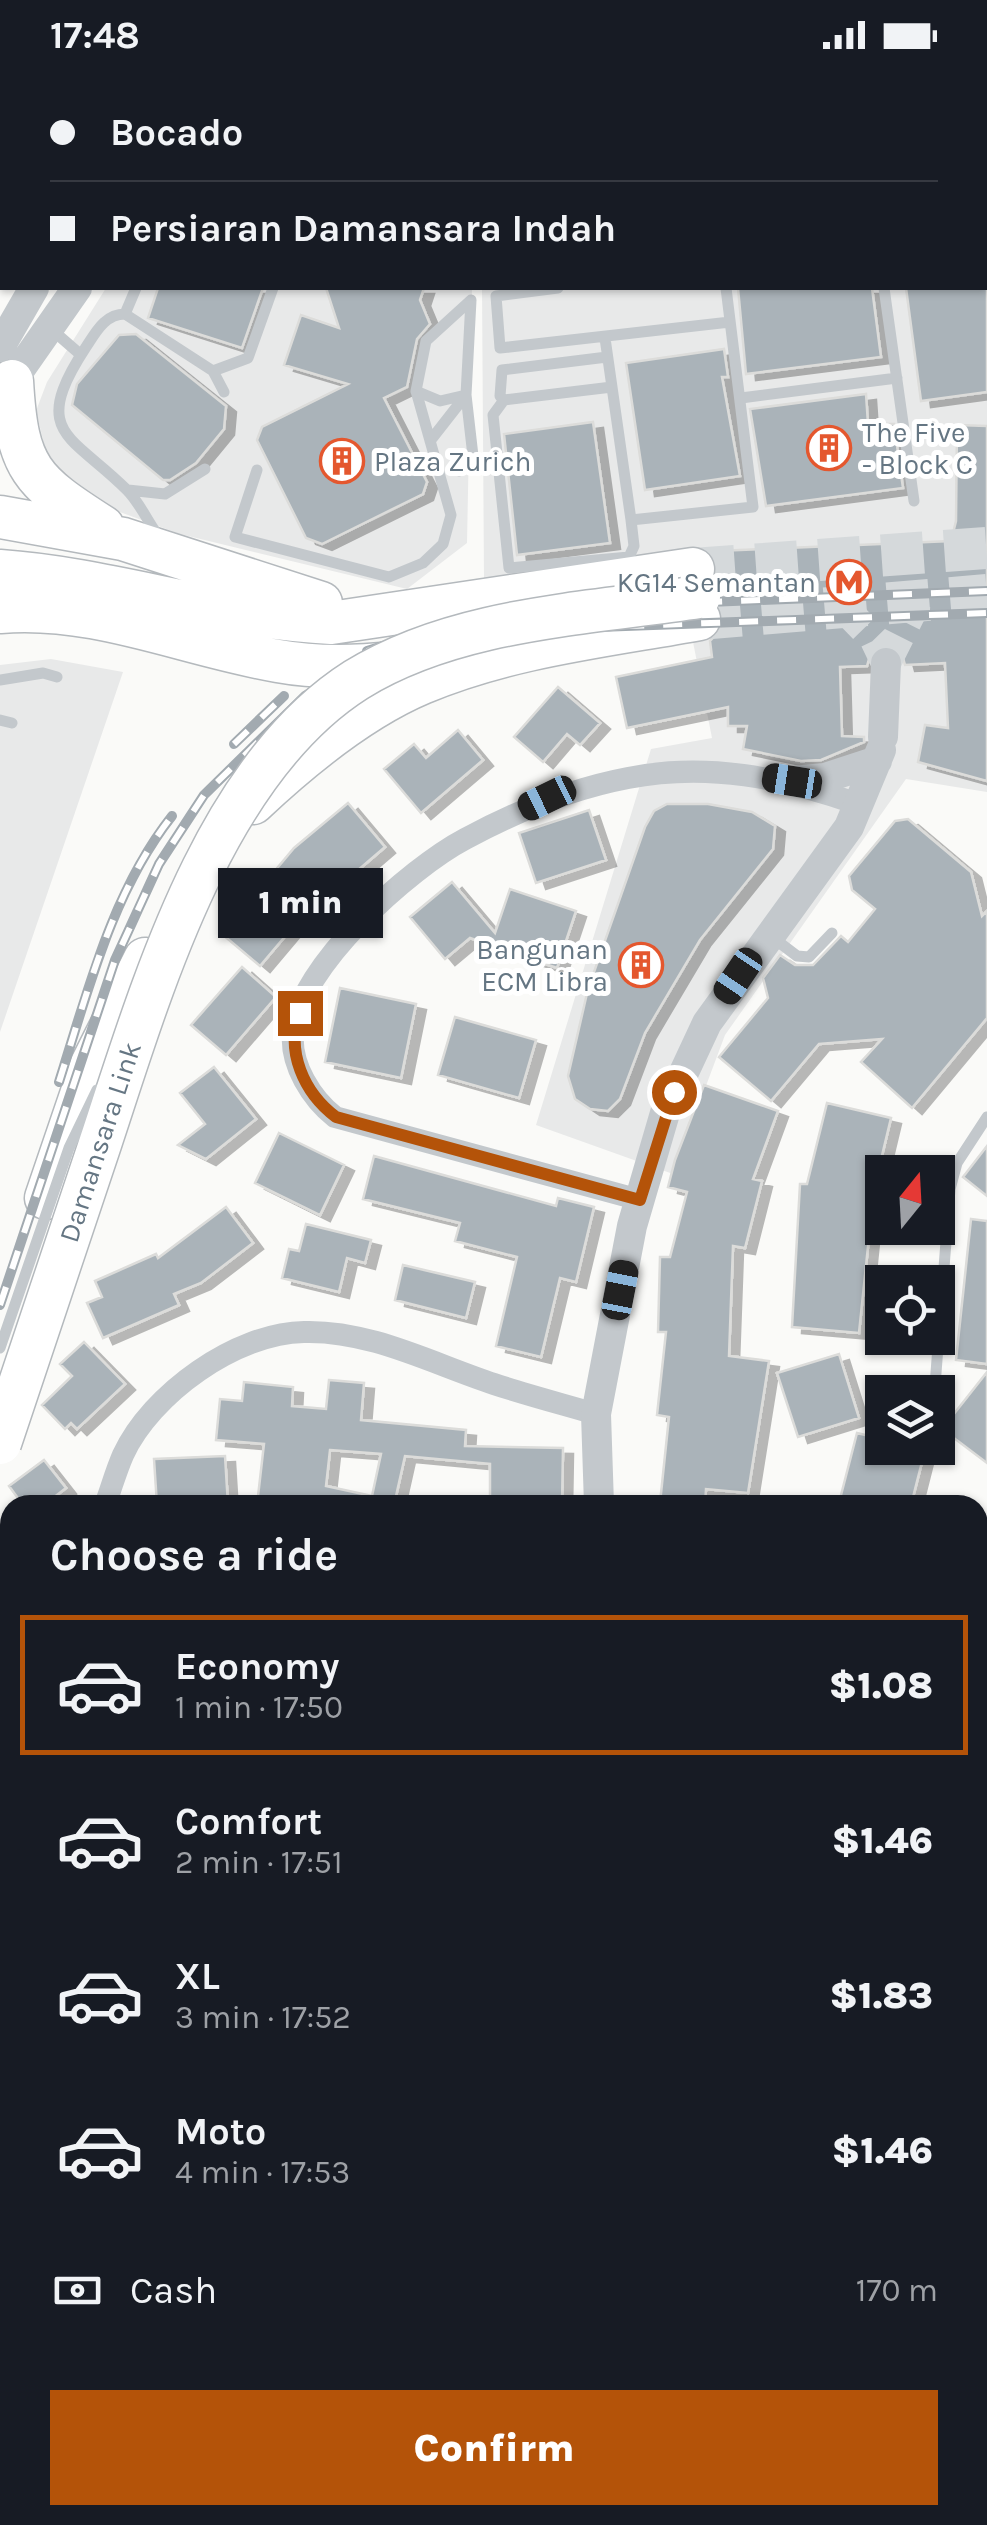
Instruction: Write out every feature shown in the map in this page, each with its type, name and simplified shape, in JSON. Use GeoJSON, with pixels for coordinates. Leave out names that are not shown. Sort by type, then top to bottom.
{"type":"FeatureCollection","features":[{"type":"Feature","properties":{"kind":"highway"},"geometry":{"type":"LineString","coordinates":[[4,375],[18,443],[32,472],[58,498],[123,539]]}},
{"type":"Feature","properties":{"kind":"highway"},"geometry":{"type":"LineString","coordinates":[[0,516],[123,539],[314,602],[390,615]]}},
{"type":"Feature","properties":{"kind":"highway"},"geometry":{"type":"LineString","coordinates":[[0,571],[95,582],[277,621],[331,624],[390,615],[697,595]]}},
{"type":"Feature","properties":{"kind":"highway","name":"Damansara Link"},"geometry":{"type":"LineString","coordinates":[[0,1384],[154,959],[181,896],[236,819],[288,770],[408,690],[507,654],[697,595]]}},
{"type":"Feature","properties":{"kind":"highway","name":"Damansara Link"},"geometry":{"type":"LineString","coordinates":[[0,1442],[154,959],[206,865],[268,766],[299,728],[356,681],[389,663],[478,632],[697,595]]}},
{"type":"Feature","properties":{"kind":"highway"},"geometry":{"type":"LineString","coordinates":[[0,612],[46,610],[86,616],[278,662],[342,668],[507,654]]}},
{"type":"Feature","properties":{"kind":"highway"},"geometry":{"type":"LineString","coordinates":[[5,1322],[91,1066],[154,959]]}},
{"type":"Feature","properties":{"kind":"street"},"geometry":{"type":"LineString","coordinates":[[4,375],[33,290]]}},
{"type":"Feature","properties":{"kind":"street"},"geometry":{"type":"LineString","coordinates":[[4,375],[50,328],[76,290]]}},
{"type":"Feature","properties":{"kind":"street"},"geometry":{"type":"LineString","coordinates":[[599,1495],[596,1414],[640,1200],[665,1113],[707,1023],[849,826],[880,750],[886,662]]}},
{"type":"Feature","properties":{"kind":"street"},"geometry":{"type":"LineString","coordinates":[[640,1200],[336,1117],[315,1102],[303,1078],[292,1033],[326,960],[420,869],[462,840],[547,798],[629,778],[716,772],[792,781],[825,778],[880,750]]}},
{"type":"Feature","properties":{"kind":"street"},"geometry":{"type":"LineString","coordinates":[[792,781],[858,804]]}},
{"type":"Feature","properties":{"kind":"street"},"geometry":{"type":"LineString","coordinates":[[109,1495],[124,1452],[171,1393],[222,1353],[260,1339],[305,1332],[386,1344],[494,1384],[596,1414]]}},
{"type":"Feature","properties":{"kind":"lane"},"geometry":{"type":"LineString","coordinates":[[125,314],[135,290]]}},
{"type":"Feature","properties":{"kind":"lane"},"geometry":{"type":"LineString","coordinates":[[213,371],[248,358],[272,290]]}},
{"type":"Feature","properties":{"kind":"lane"},"geometry":{"type":"LineString","coordinates":[[632,520],[754,507],[726,290]]}},
{"type":"Feature","properties":{"kind":"lane"},"geometry":{"type":"LineString","coordinates":[[884,290],[914,501]]}},
{"type":"Feature","properties":{"kind":"lane"},"geometry":{"type":"LineString","coordinates":[[512,291],[494,299],[500,348],[730,322]]}},
{"type":"Feature","properties":{"kind":"lane"},"geometry":{"type":"LineString","coordinates":[[257,470],[235,537],[389,577],[423,563],[443,544],[452,515],[416,391],[426,341],[472,294]]}},
{"type":"Feature","properties":{"kind":"lane"},"geometry":{"type":"LineString","coordinates":[[458,471],[473,456],[466,395],[472,294]]}},
{"type":"Feature","properties":{"kind":"lane"},"geometry":{"type":"LineString","coordinates":[[199,566],[158,536],[128,490],[71,443],[61,428],[60,397],[100,326],[116,314],[125,314],[213,371],[224,392]]}},
{"type":"Feature","properties":{"kind":"lane"},"geometry":{"type":"LineString","coordinates":[[50,328],[81,355]]}},
{"type":"Feature","properties":{"kind":"lane"},"geometry":{"type":"LineString","coordinates":[[604,338],[608,358],[632,520],[634,546],[628,556],[509,568],[492,415],[504,400],[612,388]]}},
{"type":"Feature","properties":{"kind":"lane"},"geometry":{"type":"LineString","coordinates":[[504,400],[500,396],[502,370],[608,358]]}},
{"type":"Feature","properties":{"kind":"lane"},"geometry":{"type":"LineString","coordinates":[[741,398],[897,378]]}},
{"type":"Feature","properties":{"kind":"lane"},"geometry":{"type":"LineString","coordinates":[[416,391],[440,401],[466,395]]}},
{"type":"Feature","properties":{"kind":"lane"},"geometry":{"type":"LineString","coordinates":[[430,441],[466,395]]}},
{"type":"Feature","properties":{"kind":"lane"},"geometry":{"type":"LineString","coordinates":[[128,490],[165,494],[205,469]]}},
{"type":"Feature","properties":{"kind":"lane"},"geometry":{"type":"LineString","coordinates":[[0,680],[44,673],[57,677]]}},
{"type":"Feature","properties":{"kind":"lane"},"geometry":{"type":"LineString","coordinates":[[768,935],[809,957],[832,933]]}},
{"type":"Feature","properties":{"kind":"lane"},"geometry":{"type":"LineString","coordinates":[[111,1062],[154,959]]}},
{"type":"Feature","properties":{"kind":"lane"},"geometry":{"type":"LineString","coordinates":[[0,1348],[5,1322],[69,1148],[103,1080]]}},
{"type":"Feature","properties":{"kind":"lane"},"geometry":{"type":"LineString","coordinates":[[936,1375],[950,1189],[957,1164],[987,1117]]}},
{"type":"Feature","properties":{"kind":"shaded area"},"geometry":{"type":"Polygon","coordinates":[[[105,290],[472,290],[467,543],[407,589],[180,534],[87,500],[50,469],[36,411],[47,382],[105,290]]]}},
{"type":"Feature","properties":{"kind":"shaded area"},"geometry":{"type":"Polygon","coordinates":[[[482,290],[987,290],[987,792],[906,779],[725,1035],[673,1174],[536,1125],[651,749],[712,738],[676,556],[484,579],[482,290]]]}},
{"type":"Feature","properties":{"kind":"shaded area"},"geometry":{"type":"Polygon","coordinates":[[[51,659],[123,672],[0,1032],[0,665],[51,659]]]}},
{"type":"Feature","properties":{"kind":"building"},"geometry":{"type":"Polygon","coordinates":[[[157,290],[262,290],[242,348],[148,318],[157,290]]]}},
{"type":"Feature","properties":{"kind":"building","name":"Plaza Zurich"},"geometry":{"type":"Polygon","coordinates":[[[327,290],[423,290],[420,300],[430,324],[417,339],[407,387],[384,398],[427,482],[423,494],[322,544],[306,538],[257,440],[262,427],[348,384],[284,365],[301,315],[339,328],[327,290]]]}},
{"type":"Feature","properties":{"kind":"building"},"geometry":{"type":"Polygon","coordinates":[[[738,290],[872,290],[881,357],[746,374],[738,290]]]}},
{"type":"Feature","properties":{"kind":"building"},"geometry":{"type":"Polygon","coordinates":[[[906,290],[987,290],[987,392],[921,401],[906,290]]]}},
{"type":"Feature","properties":{"kind":"building"},"geometry":{"type":"Polygon","coordinates":[[[136,334],[226,406],[224,429],[196,463],[170,480],[163,480],[72,405],[77,384],[119,335],[136,334]]]}},
{"type":"Feature","properties":{"kind":"building"},"geometry":{"type":"Polygon","coordinates":[[[724,349],[728,377],[722,377],[740,476],[645,490],[626,363],[724,349]]]}},
{"type":"Feature","properties":{"kind":"building","name":"The Five - Block C"},"geometry":{"type":"Polygon","coordinates":[[[866,394],[868,424],[894,424],[903,488],[766,506],[750,409],[866,394]]]}},
{"type":"Feature","properties":{"kind":"building"},"geometry":{"type":"Polygon","coordinates":[[[593,422],[610,543],[517,555],[504,434],[593,422]]]}},
{"type":"Feature","properties":{"kind":"building"},"geometry":{"type":"Polygon","coordinates":[[[957,425],[987,426],[987,781],[918,762],[925,725],[948,728],[945,663],[905,665],[902,654],[888,644],[871,652],[867,666],[840,667],[842,736],[864,737],[864,742],[821,760],[801,761],[743,749],[747,726],[728,726],[728,707],[627,728],[616,677],[712,657],[710,641],[722,628],[724,616],[724,593],[716,579],[716,551],[951,541],[956,521],[957,425]]]}},
{"type":"Feature","properties":{"kind":"building"},"geometry":{"type":"Polygon","coordinates":[[[558,687],[600,723],[580,745],[567,734],[543,762],[514,737],[558,687]]]}},
{"type":"Feature","properties":{"kind":"building"},"geometry":{"type":"Polygon","coordinates":[[[458,730],[483,760],[421,813],[384,769],[414,744],[426,758],[458,730]]]}},
{"type":"Feature","properties":{"kind":"building"},"geometry":{"type":"Polygon","coordinates":[[[348,803],[385,847],[336,889],[330,883],[260,966],[222,934],[294,848],[348,803]]]}},
{"type":"Feature","properties":{"kind":"building","name":"Bangunan ECM Libra"},"geometry":{"type":"Polygon","coordinates":[[[667,804],[708,804],[752,812],[775,826],[773,849],[700,940],[645,1033],[620,1099],[608,1111],[590,1109],[575,1099],[568,1076],[588,989],[645,827],[654,811],[667,804]]]}},
{"type":"Feature","properties":{"kind":"building"},"geometry":{"type":"Polygon","coordinates":[[[589,810],[606,860],[536,883],[519,833],[589,810]]]}},
{"type":"Feature","properties":{"kind":"building"},"geometry":{"type":"Polygon","coordinates":[[[908,819],[971,872],[982,916],[987,911],[987,1018],[912,1108],[861,1062],[882,1039],[819,1044],[771,1101],[719,1057],[768,998],[763,978],[780,955],[795,965],[813,965],[841,936],[848,942],[875,909],[852,890],[849,876],[895,821],[908,819]]]}},
{"type":"Feature","properties":{"kind":"building"},"geometry":{"type":"Polygon","coordinates":[[[452,882],[495,933],[510,889],[576,911],[557,968],[470,938],[445,959],[410,917],[452,882]]]}},
{"type":"Feature","properties":{"kind":"building"},"geometry":{"type":"Polygon","coordinates":[[[242,967],[276,997],[226,1055],[191,1025],[242,967]]]}},
{"type":"Feature","properties":{"kind":"building"},"geometry":{"type":"Polygon","coordinates":[[[340,988],[416,1004],[401,1078],[325,1062],[340,988]]]}},
{"type":"Feature","properties":{"kind":"building"},"geometry":{"type":"Polygon","coordinates":[[[455,1017],[536,1040],[519,1098],[438,1075],[455,1017]]]}},
{"type":"Feature","properties":{"kind":"building"},"geometry":{"type":"Polygon","coordinates":[[[214,1067],[256,1119],[206,1159],[178,1145],[205,1124],[180,1093],[214,1067]]]}},
{"type":"Feature","properties":{"kind":"building"},"geometry":{"type":"Polygon","coordinates":[[[704,1085],[778,1111],[753,1179],[762,1181],[745,1248],[733,1246],[729,1356],[769,1361],[748,1493],[706,1489],[706,1495],[661,1495],[669,1417],[657,1415],[666,1332],[658,1332],[660,1257],[670,1257],[687,1192],[668,1187],[704,1085]]]}},
{"type":"Feature","properties":{"kind":"building"},"geometry":{"type":"Polygon","coordinates":[[[827,1103],[891,1118],[882,1155],[865,1155],[865,1245],[868,1245],[859,1333],[792,1327],[800,1184],[807,1184],[827,1103]]]}},
{"type":"Feature","properties":{"kind":"building"},"geometry":{"type":"Polygon","coordinates":[[[279,1133],[344,1165],[320,1215],[255,1183],[279,1133]]]}},
{"type":"Feature","properties":{"kind":"building"},"geometry":{"type":"Polygon","coordinates":[[[987,1146],[987,1196],[963,1177],[987,1146]]]}},
{"type":"Feature","properties":{"kind":"building"},"geometry":{"type":"Polygon","coordinates":[[[374,1156],[556,1206],[558,1198],[594,1207],[576,1282],[560,1278],[541,1357],[496,1346],[517,1257],[455,1241],[460,1223],[363,1199],[374,1156]]]}},
{"type":"Feature","properties":{"kind":"building"},"geometry":{"type":"Polygon","coordinates":[[[226,1207],[253,1243],[201,1283],[174,1294],[179,1305],[103,1338],[87,1303],[102,1297],[95,1281],[156,1254],[158,1258],[226,1207]]]}},
{"type":"Feature","properties":{"kind":"building"},"geometry":{"type":"Polygon","coordinates":[[[971,1219],[987,1221],[987,1364],[956,1360],[971,1219]]]}},
{"type":"Feature","properties":{"kind":"building"},"geometry":{"type":"Polygon","coordinates":[[[306,1224],[371,1240],[365,1263],[347,1258],[339,1292],[282,1278],[289,1249],[299,1251],[306,1224]]]}},
{"type":"Feature","properties":{"kind":"building"},"geometry":{"type":"Polygon","coordinates":[[[403,1265],[475,1282],[466,1318],[395,1300],[403,1265]]]}},
{"type":"Feature","properties":{"kind":"building"},"geometry":{"type":"Polygon","coordinates":[[[84,1342],[125,1384],[77,1429],[71,1423],[65,1429],[42,1405],[72,1376],[60,1364],[84,1342]]]}},
{"type":"Feature","properties":{"kind":"building"},"geometry":{"type":"Polygon","coordinates":[[[839,1354],[859,1418],[798,1437],[777,1373],[839,1354]]]}},
{"type":"Feature","properties":{"kind":"building"},"geometry":{"type":"Polygon","coordinates":[[[987,1372],[987,1463],[955,1439],[955,1413],[987,1372]]]}},
{"type":"Feature","properties":{"kind":"building"},"geometry":{"type":"Polygon","coordinates":[[[329,1380],[364,1383],[361,1420],[466,1430],[465,1446],[563,1448],[562,1495],[490,1495],[490,1464],[405,1456],[396,1495],[372,1495],[381,1454],[330,1450],[326,1486],[367,1495],[258,1495],[264,1444],[216,1440],[220,1399],[242,1401],[244,1382],[293,1387],[292,1406],[326,1409],[329,1380]]]}},
{"type":"Feature","properties":{"kind":"building"},"geometry":{"type":"Polygon","coordinates":[[[857,1433],[865,1435],[865,1465],[921,1465],[914,1495],[841,1495],[857,1433]]]}},
{"type":"Feature","properties":{"kind":"building"},"geometry":{"type":"Polygon","coordinates":[[[225,1456],[227,1495],[156,1495],[154,1459],[225,1456]]]}},
{"type":"Feature","properties":{"kind":"building"},"geometry":{"type":"Polygon","coordinates":[[[44,1460],[66,1488],[57,1495],[16,1495],[9,1486],[44,1460]]]}},
{"type":"Feature","properties":{"kind":"tunnel"},"geometry":{"type":"LineString","coordinates":[[693,569],[987,548]]}},
{"type":"Feature","properties":{"kind":"tunnel"},"geometry":{"type":"LineString","coordinates":[[699,619],[987,595]]}},
{"type":"Feature","properties":{"kind":"tunnel"},"geometry":{"type":"LineString","coordinates":[[886,663],[917,601]]}},
{"type":"Feature","properties":{"kind":"tunnel"},"geometry":{"type":"LineString","coordinates":[[843,607],[875,640],[886,663]]}},
{"type":"Feature","properties":{"kind":"railway"},"geometry":{"type":"LineString","coordinates":[[367,651],[476,617],[533,609],[987,591]]}},
{"type":"Feature","properties":{"kind":"railway"},"geometry":{"type":"LineString","coordinates":[[0,1305],[115,960],[159,864],[204,795],[305,696],[347,670],[489,631],[987,613]]}},
{"type":"Feature","properties":{"kind":"railway"},"geometry":{"type":"LineString","coordinates":[[234,744],[284,696]]}},
{"type":"Feature","properties":{"kind":"railway"},"geometry":{"type":"LineString","coordinates":[[59,1082],[118,910],[133,877],[172,816]]}},
{"type":"Feature","properties":{"kind":"place","name":"The Five - Block C"},"geometry":{"type":"Point","coordinates":[829,448]}},
{"type":"Feature","properties":{"kind":"place","name":"Plaza Zurich"},"geometry":{"type":"Point","coordinates":[342,461]}},
{"type":"Feature","properties":{"kind":"place","name":"KG14 Semantan"},"geometry":{"type":"Point","coordinates":[849,582]}},
{"type":"Feature","properties":{"kind":"place","name":"Bangunan ECM Libra"},"geometry":{"type":"Point","coordinates":[641,965]}},
{"type":"Feature","properties":{"kind":"route"},"geometry":{"type":"LineString","coordinates":[[300,1013],[292,1033],[303,1078],[315,1102],[336,1117],[640,1200],[674,1092]]}}]}
